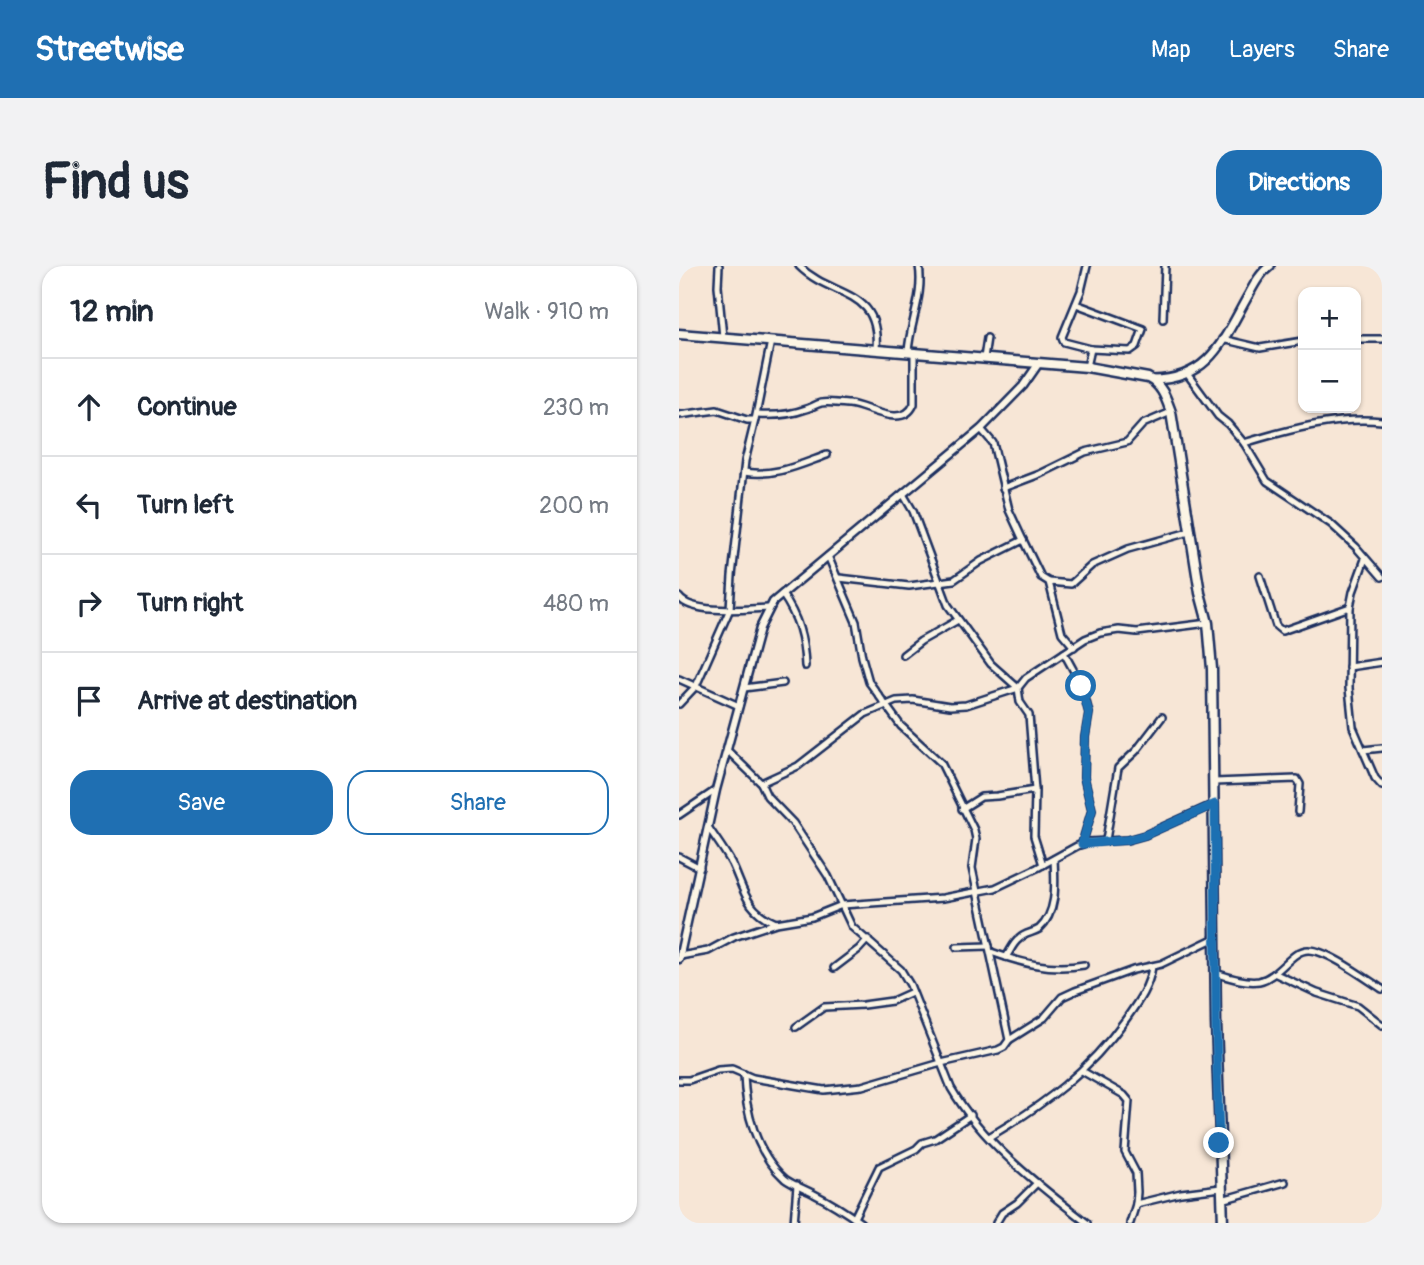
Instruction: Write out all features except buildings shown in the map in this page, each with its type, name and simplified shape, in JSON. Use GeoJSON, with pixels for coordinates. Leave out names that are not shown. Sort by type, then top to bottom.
{"type":"FeatureCollection","features":[{"type":"Feature","properties":{"kind":"main road"},"geometry":{"type":"LineString","coordinates":[[679,334],[1087,367],[1153,380],[1188,375],[1207,360],[1258,280],[1271,266]]}},
{"type":"Feature","properties":{"kind":"main road"},"geometry":{"type":"LineString","coordinates":[[1153,380],[1165,395],[1171,412],[1189,532],[1208,622],[1213,694],[1215,973],[1223,1223]]}},
{"type":"Feature","properties":{"kind":"street"},"geometry":{"type":"LineString","coordinates":[[719,266],[718,286],[723,337]]}},
{"type":"Feature","properties":{"kind":"street"},"geometry":{"type":"LineString","coordinates":[[799,266],[811,276],[863,303],[875,327],[876,350]]}},
{"type":"Feature","properties":{"kind":"street"},"geometry":{"type":"LineString","coordinates":[[679,415],[717,410],[747,420],[795,413],[821,402],[853,405],[897,416],[905,414],[914,404],[910,334],[919,300],[919,266]]}},
{"type":"Feature","properties":{"kind":"street"},"geometry":{"type":"LineString","coordinates":[[1076,304],[1143,329],[1137,346],[1130,351],[1091,349],[1064,342],[1062,337],[1076,304],[1087,266]]}},
{"type":"Feature","properties":{"kind":"street"},"geometry":{"type":"LineString","coordinates":[[1163,319],[1165,266]]}},
{"type":"Feature","properties":{"kind":"street"},"geometry":{"type":"LineString","coordinates":[[984,358],[987,338]]}},
{"type":"Feature","properties":{"kind":"street"},"geometry":{"type":"LineString","coordinates":[[1361,339],[1382,339]]}},
{"type":"Feature","properties":{"kind":"street"},"geometry":{"type":"LineString","coordinates":[[1222,340],[1260,348],[1298,342]]}},
{"type":"Feature","properties":{"kind":"street"},"geometry":{"type":"LineString","coordinates":[[679,704],[696,686],[730,609],[744,472],[771,341]]}},
{"type":"Feature","properties":{"kind":"street"},"geometry":{"type":"LineString","coordinates":[[1087,367],[1091,349]]}},
{"type":"Feature","properties":{"kind":"street"},"geometry":{"type":"LineString","coordinates":[[1039,363],[1023,386],[981,429],[768,608],[760,628],[716,790],[679,958],[708,951],[733,937],[776,923],[812,917],[842,905],[943,898],[995,888],[1082,844],[1127,840],[1145,835],[1215,804]]}},
{"type":"Feature","properties":{"kind":"street"},"geometry":{"type":"LineString","coordinates":[[1188,375],[1218,416],[1244,443],[1268,481],[1331,524],[1382,577]]}},
{"type":"Feature","properties":{"kind":"street"},"geometry":{"type":"LineString","coordinates":[[1003,488],[1085,452],[1127,442],[1143,424],[1171,412]]}},
{"type":"Feature","properties":{"kind":"street"},"geometry":{"type":"LineString","coordinates":[[1244,443],[1364,418],[1382,421]]}},
{"type":"Feature","properties":{"kind":"street"},"geometry":{"type":"LineString","coordinates":[[981,429],[993,443],[1009,510],[1041,578],[1049,582],[1071,584],[1092,565],[1128,549],[1189,532]]}},
{"type":"Feature","properties":{"kind":"street"},"geometry":{"type":"LineString","coordinates":[[744,472],[758,474],[788,471],[827,455]]}},
{"type":"Feature","properties":{"kind":"street"},"geometry":{"type":"LineString","coordinates":[[903,494],[913,511],[948,605],[991,664],[1018,688],[1020,702],[1029,715],[1035,789],[1034,836],[1043,865]]}},
{"type":"Feature","properties":{"kind":"street"},"geometry":{"type":"LineString","coordinates":[[839,578],[909,586],[954,580],[981,561],[1023,540]]}},
{"type":"Feature","properties":{"kind":"street"},"geometry":{"type":"LineString","coordinates":[[828,556],[858,631],[869,682],[901,726],[941,763],[974,830],[976,839],[972,867],[1009,1040]]}},
{"type":"Feature","properties":{"kind":"street"},"geometry":{"type":"LineString","coordinates":[[1365,559],[1350,607],[1349,667],[1353,727],[1375,778],[1382,786]]}},
{"type":"Feature","properties":{"kind":"street"},"geometry":{"type":"LineString","coordinates":[[1260,576],[1276,626],[1282,631],[1350,607]]}},
{"type":"Feature","properties":{"kind":"street"},"geometry":{"type":"LineString","coordinates":[[1049,582],[1062,633],[1073,647]]}},
{"type":"Feature","properties":{"kind":"street"},"geometry":{"type":"LineString","coordinates":[[782,594],[794,611],[802,633],[805,666]]}},
{"type":"Feature","properties":{"kind":"street"},"geometry":{"type":"LineString","coordinates":[[679,597],[687,605],[730,609],[768,608]]}},
{"type":"Feature","properties":{"kind":"street"},"geometry":{"type":"LineString","coordinates":[[904,655],[921,641],[958,620]]}},
{"type":"Feature","properties":{"kind":"street"},"geometry":{"type":"LineString","coordinates":[[761,783],[798,766],[828,740],[866,714],[896,701],[966,705],[1018,688],[1026,678],[1100,633],[1119,630],[1137,632],[1208,622]]}},
{"type":"Feature","properties":{"kind":"street"},"geometry":{"type":"LineString","coordinates":[[1064,653],[1081,686],[1089,713],[1085,737],[1084,777],[1092,810],[1082,844]]}},
{"type":"Feature","properties":{"kind":"street"},"geometry":{"type":"LineString","coordinates":[[1349,667],[1382,662]]}},
{"type":"Feature","properties":{"kind":"street"},"geometry":{"type":"LineString","coordinates":[[679,679],[739,706]]}},
{"type":"Feature","properties":{"kind":"street"},"geometry":{"type":"LineString","coordinates":[[744,688],[783,682]]}},
{"type":"Feature","properties":{"kind":"street"},"geometry":{"type":"LineString","coordinates":[[1106,840],[1118,768],[1136,751],[1162,717]]}},
{"type":"Feature","properties":{"kind":"street"},"geometry":{"type":"LineString","coordinates":[[1363,750],[1382,748]]}},
{"type":"Feature","properties":{"kind":"street"},"geometry":{"type":"LineString","coordinates":[[727,750],[761,783],[767,796],[793,823],[828,876],[852,927],[901,970],[951,1088],[971,1115],[989,1137],[1037,1183],[1087,1223]]}},
{"type":"Feature","properties":{"kind":"street"},"geometry":{"type":"LineString","coordinates":[[1214,782],[1297,779],[1300,784],[1298,812]]}},
{"type":"Feature","properties":{"kind":"street"},"geometry":{"type":"LineString","coordinates":[[962,809],[981,797],[1035,789]]}},
{"type":"Feature","properties":{"kind":"street"},"geometry":{"type":"LineString","coordinates":[[679,815],[716,790]]}},
{"type":"Feature","properties":{"kind":"street"},"geometry":{"type":"LineString","coordinates":[[708,827],[733,867],[743,894],[760,913],[776,923]]}},
{"type":"Feature","properties":{"kind":"street"},"geometry":{"type":"LineString","coordinates":[[679,857],[700,868]]}},
{"type":"Feature","properties":{"kind":"street"},"geometry":{"type":"LineString","coordinates":[[1006,957],[1019,939],[1038,929],[1048,915],[1055,885],[1053,859]]}},
{"type":"Feature","properties":{"kind":"street"},"geometry":{"type":"LineString","coordinates":[[679,1080],[689,1080],[723,1068],[765,1081],[824,1090],[862,1086],[998,1050],[1044,1018],[1062,997],[1075,990],[1132,970],[1152,967],[1215,938]]}},
{"type":"Feature","properties":{"kind":"street"},"geometry":{"type":"LineString","coordinates":[[834,968],[868,939]]}},
{"type":"Feature","properties":{"kind":"street"},"geometry":{"type":"LineString","coordinates":[[957,947],[990,949],[1006,957],[1048,968],[1084,965]]}},
{"type":"Feature","properties":{"kind":"street"},"geometry":{"type":"LineString","coordinates":[[1215,973],[1253,981],[1276,974],[1299,952],[1309,950],[1329,955],[1382,989]]}},
{"type":"Feature","properties":{"kind":"street"},"geometry":{"type":"LineString","coordinates":[[989,1137],[1060,1091],[1083,1071],[1131,1012],[1150,982],[1152,967]]}},
{"type":"Feature","properties":{"kind":"street"},"geometry":{"type":"LineString","coordinates":[[1276,974],[1317,993],[1358,1006],[1382,1025]]}},
{"type":"Feature","properties":{"kind":"street"},"geometry":{"type":"LineString","coordinates":[[796,1027],[824,1007],[892,1001],[912,992]]}},
{"type":"Feature","properties":{"kind":"street"},"geometry":{"type":"LineString","coordinates":[[1083,1071],[1124,1095],[1129,1101],[1125,1152],[1136,1173],[1136,1204],[1130,1223]]}},
{"type":"Feature","properties":{"kind":"street"},"geometry":{"type":"LineString","coordinates":[[744,1074],[747,1104],[761,1150],[787,1181],[828,1201],[861,1223]]}},
{"type":"Feature","properties":{"kind":"street"},"geometry":{"type":"LineString","coordinates":[[854,1218],[879,1167],[916,1149],[922,1143],[935,1139],[971,1115]]}},
{"type":"Feature","properties":{"kind":"street"},"geometry":{"type":"LineString","coordinates":[[1222,1200],[1285,1182]]}},
{"type":"Feature","properties":{"kind":"street"},"geometry":{"type":"LineString","coordinates":[[996,1223],[1002,1213],[1017,1203],[1037,1183]]}},
{"type":"Feature","properties":{"kind":"street"},"geometry":{"type":"LineString","coordinates":[[794,1223],[797,1185]]}},
{"type":"Feature","properties":{"kind":"street"},"geometry":{"type":"LineString","coordinates":[[1136,1204],[1181,1192],[1221,1188]]}},
{"type":"Feature","properties":{"kind":"route"},"geometry":{"type":"LineString","coordinates":[[1081,686],[1089,713],[1085,737],[1084,777],[1092,810],[1082,844],[1127,840],[1145,835],[1215,804],[1219,1143]]}}]}
